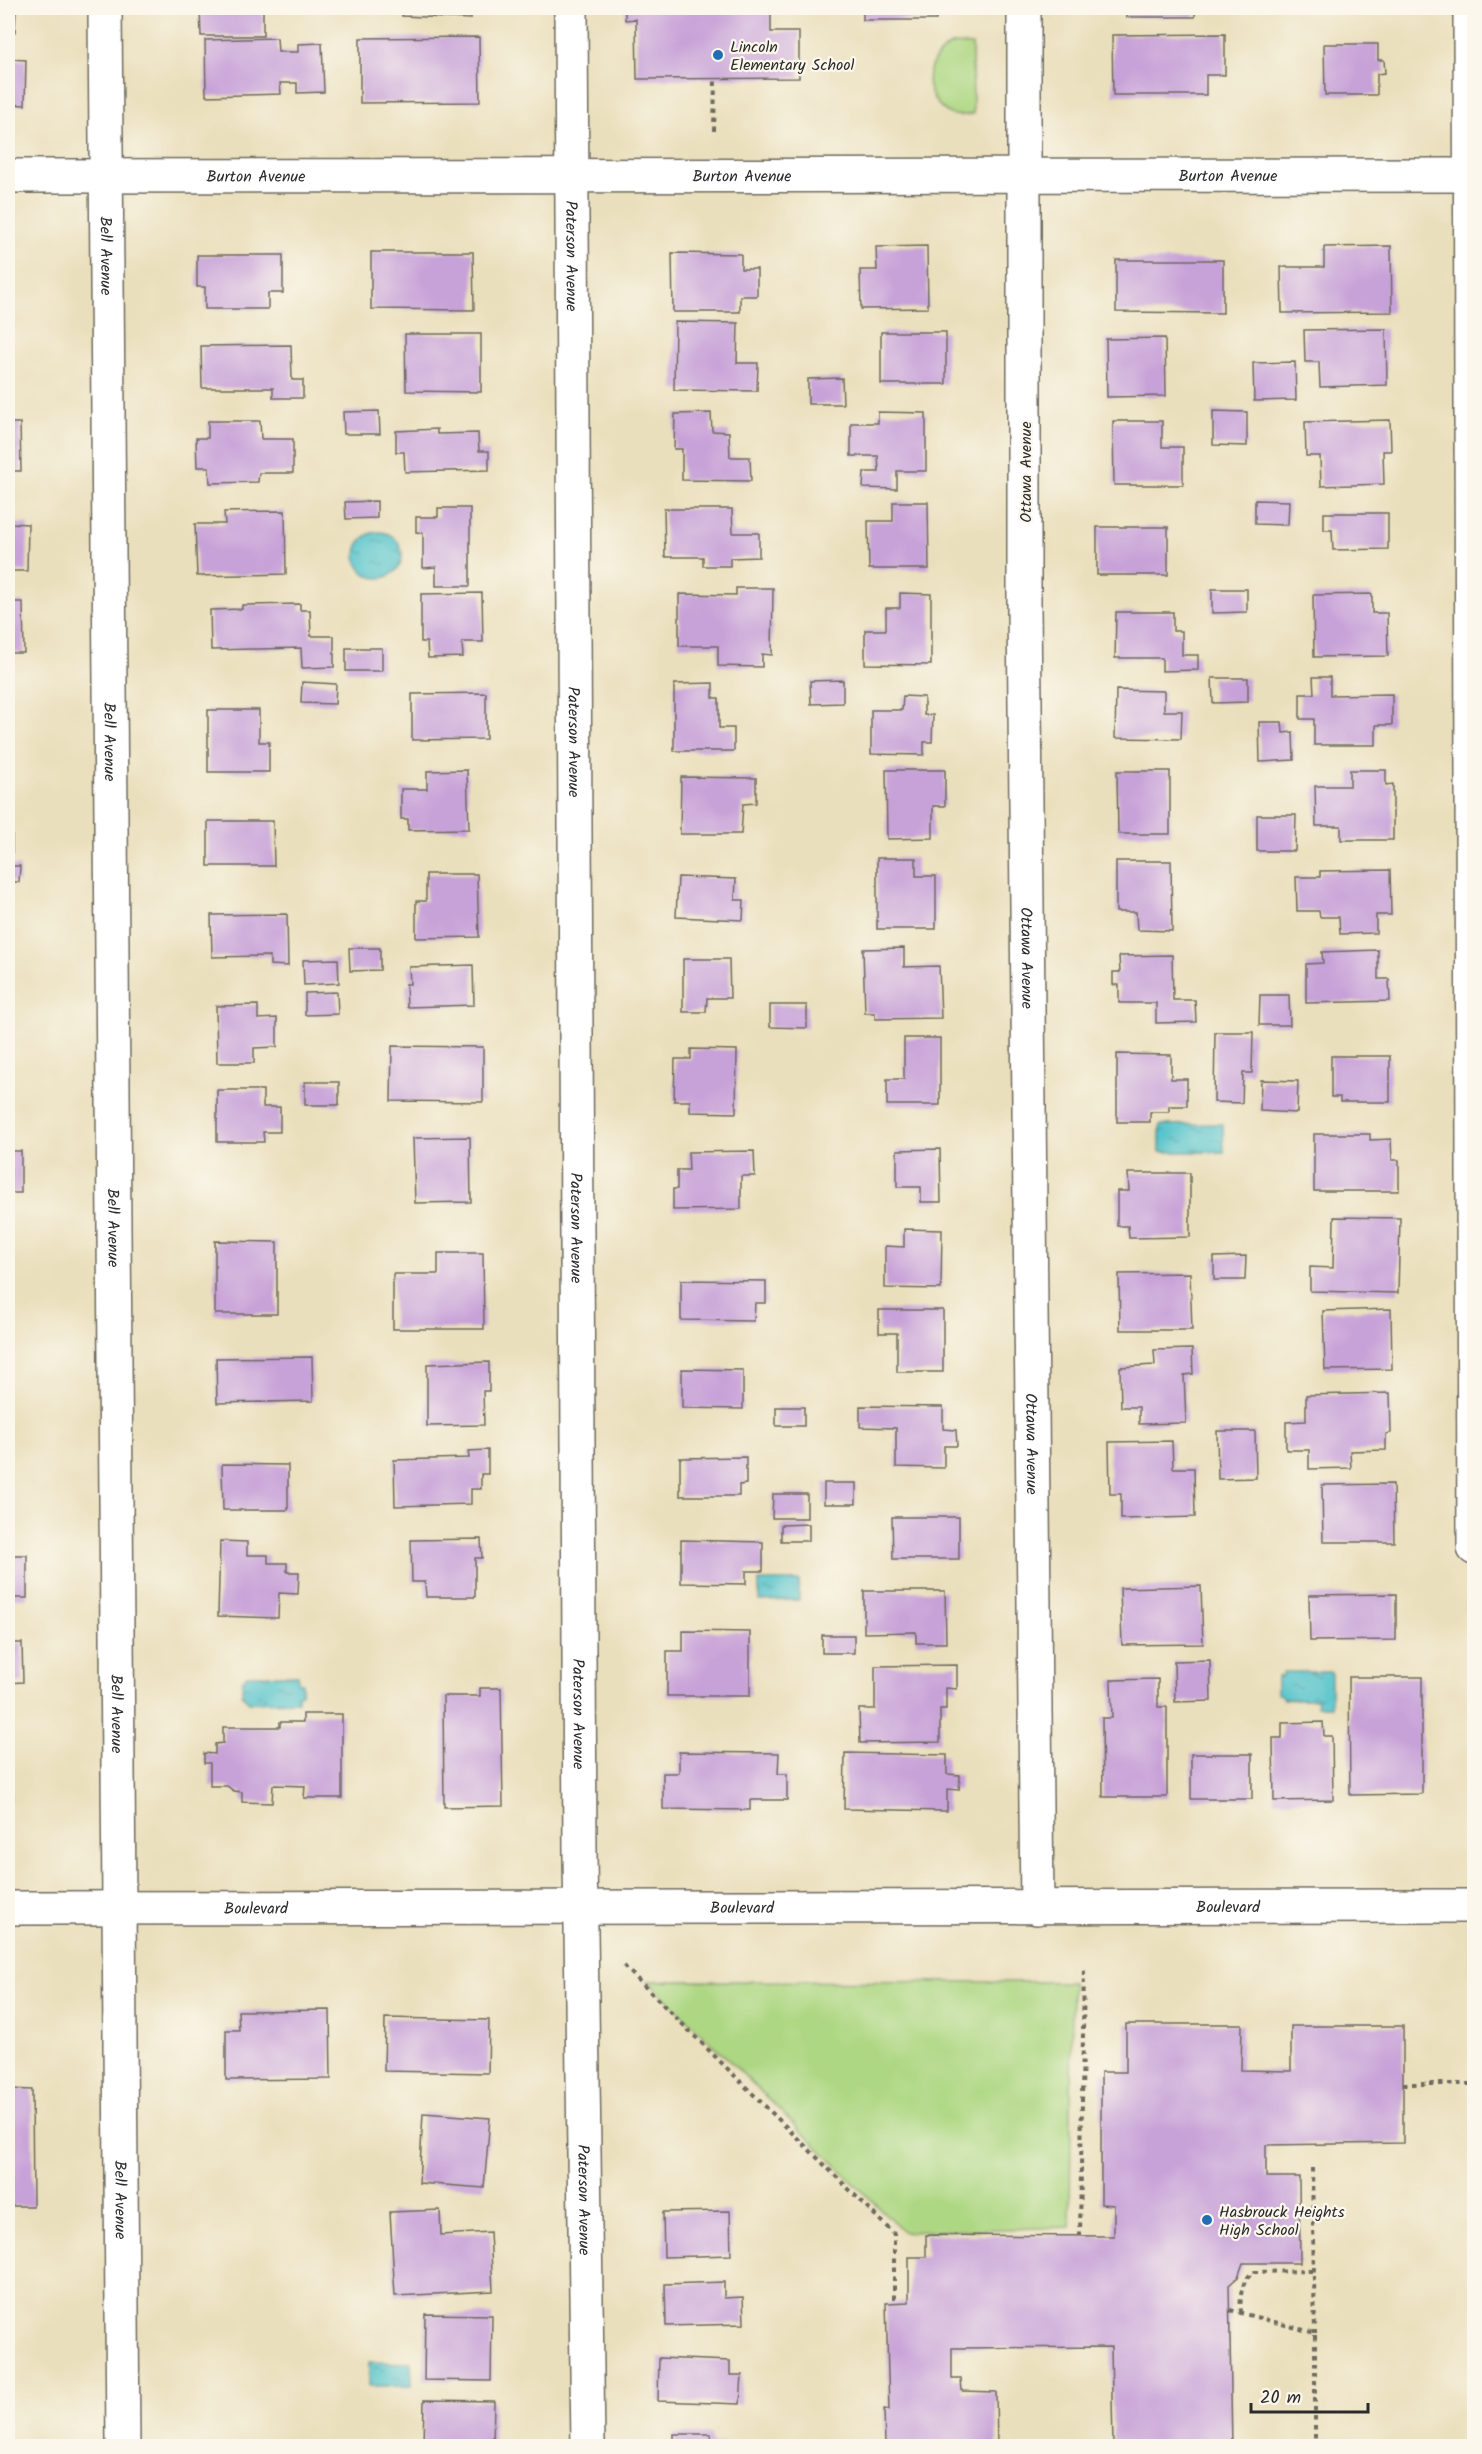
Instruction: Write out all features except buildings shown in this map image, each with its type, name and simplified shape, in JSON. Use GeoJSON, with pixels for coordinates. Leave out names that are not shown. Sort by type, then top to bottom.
{"type":"FeatureCollection","features":[{"type":"Feature","properties":{"kind":"street","name":"Bell Avenue"},"geometry":{"type":"LineString","coordinates":[[105,8],[123,2446]]}},
{"type":"Feature","properties":{"kind":"street","name":"Paterson Avenue"},"geometry":{"type":"LineString","coordinates":[[571,8],[582,1908],[588,2446]]}},
{"type":"Feature","properties":{"kind":"street","name":"Ottawa Avenue"},"geometry":{"type":"LineString","coordinates":[[1024,8],[1026,176],[1024,605],[1037,1908]]}},
{"type":"Feature","properties":{"kind":"street"},"geometry":{"type":"LineString","coordinates":[[1470,8],[1473,175],[1474,1548]]}},
{"type":"Feature","properties":{"kind":"street","name":"Burton Avenue"},"geometry":{"type":"LineString","coordinates":[[8,176],[1473,175]]}},
{"type":"Feature","properties":{"kind":"street","name":"Boulevard"},"geometry":{"type":"LineString","coordinates":[[8,1908],[1474,1906]]}},
{"type":"Feature","properties":{"kind":"path"},"geometry":{"type":"LineString","coordinates":[[714,131],[715,79]]}},
{"type":"Feature","properties":{"kind":"path"},"geometry":{"type":"LineString","coordinates":[[624,1965],[894,2234],[894,2302]]}},
{"type":"Feature","properties":{"kind":"path"},"geometry":{"type":"LineString","coordinates":[[1080,2236],[1084,1966]]}},
{"type":"Feature","properties":{"kind":"path"},"geometry":{"type":"LineString","coordinates":[[1403,2084],[1474,2084]]}},
{"type":"Feature","properties":{"kind":"path"},"geometry":{"type":"LineString","coordinates":[[1312,2168],[1316,2446]]}},
{"type":"Feature","properties":{"kind":"path"},"geometry":{"type":"LineString","coordinates":[[1241,2313],[1240,2293],[1245,2279],[1253,2272],[1314,2271]]}},
{"type":"Feature","properties":{"kind":"path"},"geometry":{"type":"LineString","coordinates":[[1230,2310],[1315,2334]]}},
{"type":"Feature","properties":{"kind":"green space"},"geometry":{"type":"Polygon","coordinates":[[[953,44],[972,45],[973,114],[953,115],[949,113],[938,104],[929,87],[928,79],[933,63],[938,55],[953,44]]]}},
{"type":"Feature","properties":{"kind":"green space"},"geometry":{"type":"Polygon","coordinates":[[[648,1981],[1072,1982],[1070,2227],[904,2232],[648,1981]]]}},
{"type":"Feature","properties":{"kind":"water"},"geometry":{"type":"Polygon","coordinates":[[[379,532],[395,539],[402,555],[395,571],[379,578],[363,571],[356,555],[363,539],[379,532]]]}},
{"type":"Feature","properties":{"kind":"water"},"geometry":{"type":"Polygon","coordinates":[[[1223,1124],[1224,1152],[1160,1152],[1160,1125],[1223,1124]]]}},
{"type":"Feature","properties":{"kind":"water"},"geometry":{"type":"Polygon","coordinates":[[[759,1581],[799,1581],[799,1600],[759,1601],[759,1581]]]}},
{"type":"Feature","properties":{"kind":"water"},"geometry":{"type":"Polygon","coordinates":[[[1283,1672],[1331,1672],[1331,1706],[1317,1706],[1317,1699],[1283,1699],[1282,1695],[1277,1694],[1277,1677],[1282,1676],[1283,1672]]]}},
{"type":"Feature","properties":{"kind":"water"},"geometry":{"type":"Polygon","coordinates":[[[247,1675],[298,1675],[298,1683],[302,1683],[302,1693],[298,1694],[298,1701],[249,1702],[242,1695],[242,1681],[247,1675]]]}},
{"type":"Feature","properties":{"kind":"water"},"geometry":{"type":"Polygon","coordinates":[[[369,2362],[411,2363],[412,2386],[369,2386],[369,2362]]]}},
{"type":"Feature","properties":{"kind":"place","name":"Lincoln Elementary School"},"geometry":{"type":"Point","coordinates":[718,55]}},
{"type":"Feature","properties":{"kind":"place","name":"Hasbrouck Heights High School"},"geometry":{"type":"Point","coordinates":[1207,2220]}}]}
